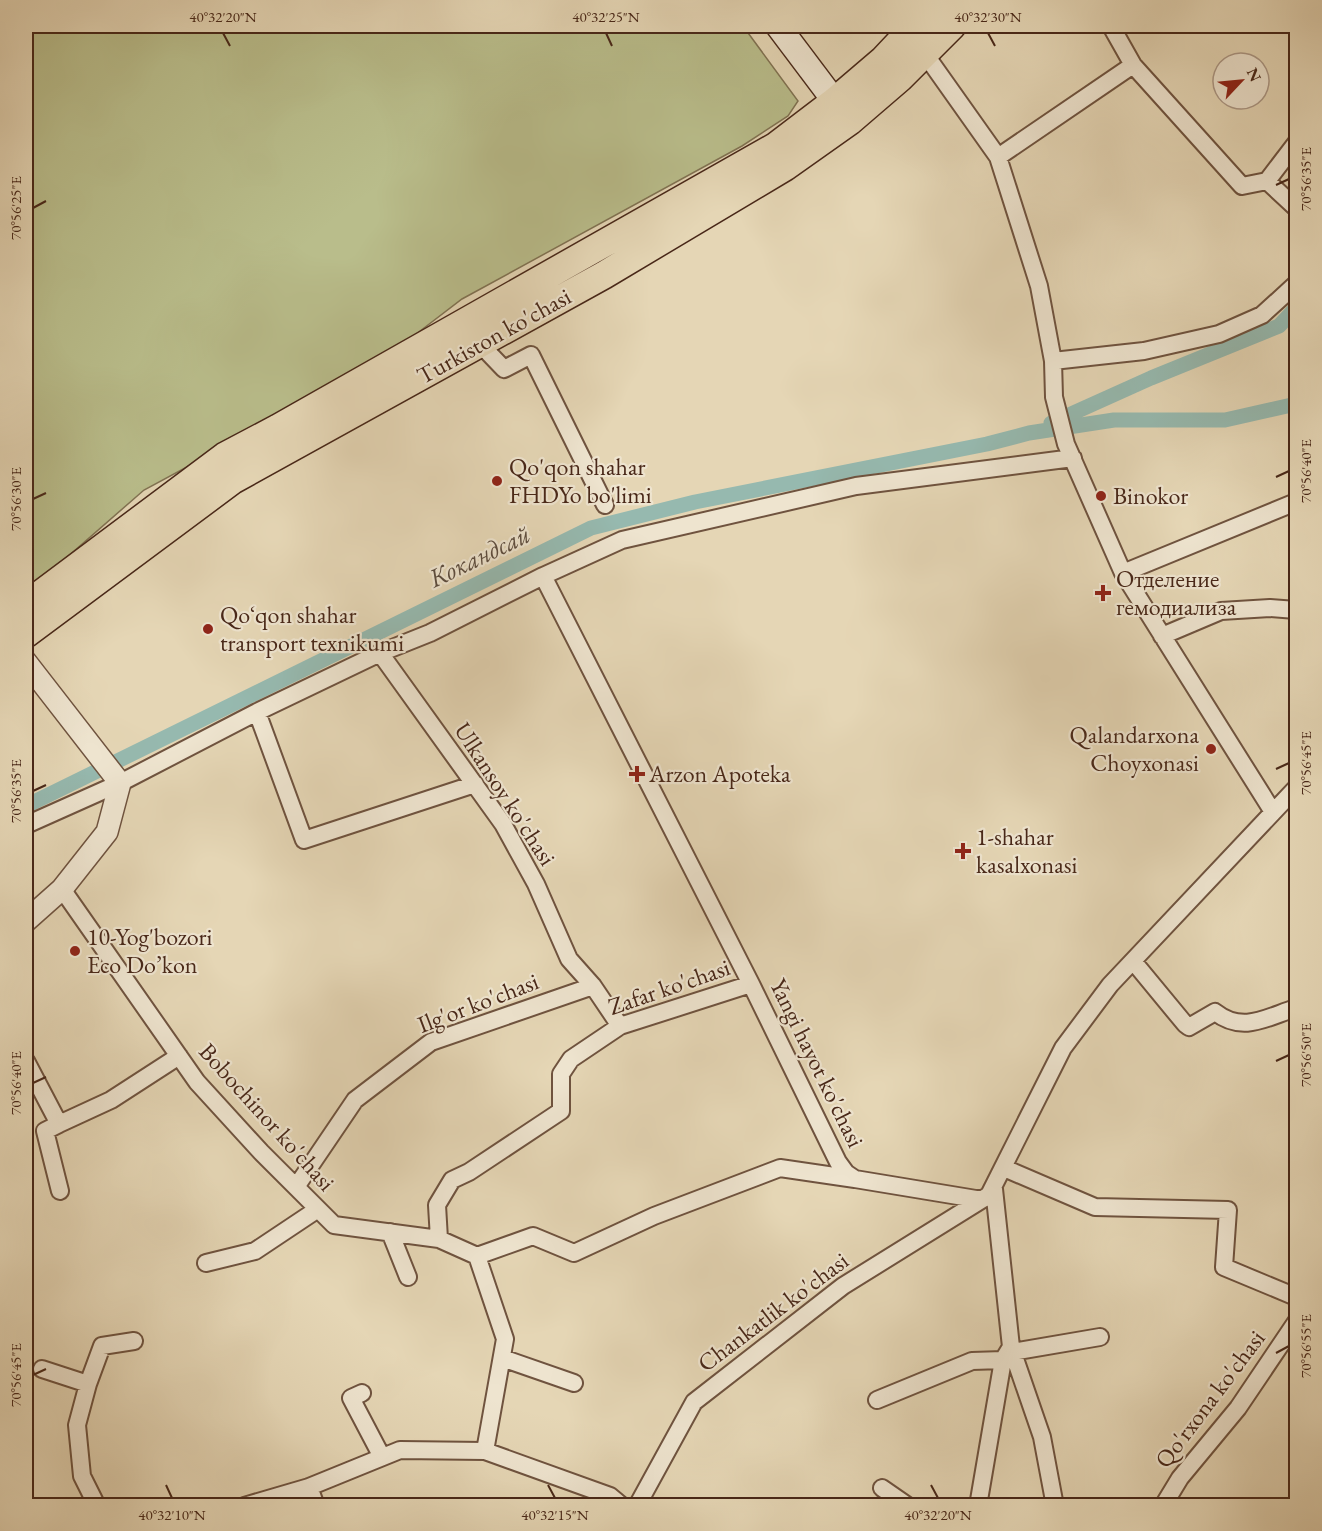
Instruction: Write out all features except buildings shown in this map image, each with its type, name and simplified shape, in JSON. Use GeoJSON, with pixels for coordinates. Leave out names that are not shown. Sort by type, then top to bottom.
{"type":"FeatureCollection","features":[{"type":"Feature","properties":{"kind":"main road"},"geometry":{"type":"LineString","coordinates":[[778,26],[843,111]]}},
{"type":"Feature","properties":{"kind":"main road","name":"Turkiston ko'chasi"},"geometry":{"type":"LineString","coordinates":[[26,634],[232,480],[604,275],[794,161],[843,111],[883,60],[915,26]]}},
{"type":"Feature","properties":{"kind":"main road","name":"Turkiston ko'chasi"},"geometry":{"type":"LineString","coordinates":[[26,605],[225,456],[776,146],[843,111],[925,54],[952,26]]}},
{"type":"Feature","properties":{"kind":"street"},"geometry":{"type":"LineString","coordinates":[[1111,26],[1133,65],[1242,186],[1267,181],[1296,143]]}},
{"type":"Feature","properties":{"kind":"street"},"geometry":{"type":"LineString","coordinates":[[925,54],[998,157],[1040,286],[1053,361],[1054,397],[1070,451],[1123,573],[1272,812]]}},
{"type":"Feature","properties":{"kind":"street"},"geometry":{"type":"LineString","coordinates":[[998,157],[1133,65]]}},
{"type":"Feature","properties":{"kind":"street"},"geometry":{"type":"LineString","coordinates":[[1267,181],[1296,208]]}},
{"type":"Feature","properties":{"kind":"street"},"geometry":{"type":"LineString","coordinates":[[1053,361],[1144,351],[1219,334],[1262,315],[1296,284]]}},
{"type":"Feature","properties":{"kind":"street"},"geometry":{"type":"LineString","coordinates":[[480,344],[504,369],[531,355],[605,505]]}},
{"type":"Feature","properties":{"kind":"street"},"geometry":{"type":"LineString","coordinates":[[26,825],[120,783],[257,712],[380,653],[430,633],[543,576],[622,540],[856,486],[1070,451]]}},
{"type":"Feature","properties":{"kind":"street"},"geometry":{"type":"LineString","coordinates":[[1123,573],[1296,502]]}},
{"type":"Feature","properties":{"kind":"street","name":"Yangi hayot ko'chasi"},"geometry":{"type":"LineString","coordinates":[[543,576],[751,984],[838,1162],[846,1173],[855,1179],[976,1199],[988,1194]]}},
{"type":"Feature","properties":{"kind":"street"},"geometry":{"type":"LineString","coordinates":[[1162,636],[1221,611],[1270,608],[1296,610]]}},
{"type":"Feature","properties":{"kind":"street","name":"Ulkansoy ko'chasi"},"geometry":{"type":"LineString","coordinates":[[380,653],[503,824],[536,884],[569,959],[593,986],[620,1026]]}},
{"type":"Feature","properties":{"kind":"street"},"geometry":{"type":"LineString","coordinates":[[26,662],[120,783]]}},
{"type":"Feature","properties":{"kind":"street"},"geometry":{"type":"LineString","coordinates":[[257,712],[304,840],[474,784]]}},
{"type":"Feature","properties":{"kind":"street"},"geometry":{"type":"LineString","coordinates":[[26,921],[62,889],[107,832],[120,783]]}},
{"type":"Feature","properties":{"kind":"street"},"geometry":{"type":"LineString","coordinates":[[1055,1506],[1042,1437],[1009,1353],[988,1194],[1004,1167],[1063,1048],[1110,985],[1296,788]]}},
{"type":"Feature","properties":{"kind":"street","name":"Bobochinor ko'chasi"},"geometry":{"type":"LineString","coordinates":[[62,889],[197,1082],[261,1152],[334,1225],[439,1239],[477,1256]]}},
{"type":"Feature","properties":{"kind":"street"},"geometry":{"type":"LineString","coordinates":[[1133,961],[1189,1027],[1215,1012],[1230,1022],[1254,1023],[1296,1008]]}},
{"type":"Feature","properties":{"kind":"street","name":"Zafar ko'chasi"},"geometry":{"type":"LineString","coordinates":[[439,1239],[437,1205],[452,1180],[469,1172],[561,1112],[561,1074],[571,1059],[620,1026],[751,984]]}},
{"type":"Feature","properties":{"kind":"street","name":"Ilg'or ko'chasi"},"geometry":{"type":"LineString","coordinates":[[296,1187],[355,1100],[430,1042],[593,986]]}},
{"type":"Feature","properties":{"kind":"street"},"geometry":{"type":"LineString","coordinates":[[60,1191],[45,1131],[111,1100],[179,1056]]}},
{"type":"Feature","properties":{"kind":"street"},"geometry":{"type":"LineString","coordinates":[[26,1061],[59,1124]]}},
{"type":"Feature","properties":{"kind":"street"},"geometry":{"type":"LineString","coordinates":[[1004,1167],[1095,1207],[1228,1210],[1224,1267],[1296,1297]]}},
{"type":"Feature","properties":{"kind":"street"},"geometry":{"type":"LineString","coordinates":[[485,1451],[505,1339],[477,1256],[533,1236],[574,1253],[654,1216],[780,1168],[855,1179]]}},
{"type":"Feature","properties":{"kind":"street","name":"Chankatlik ko'chasi"},"geometry":{"type":"LineString","coordinates":[[637,1506],[694,1402],[843,1286],[988,1194]]}},
{"type":"Feature","properties":{"kind":"street"},"geometry":{"type":"LineString","coordinates":[[206,1263],[255,1251],[318,1209]]}},
{"type":"Feature","properties":{"kind":"street"},"geometry":{"type":"LineString","coordinates":[[390,1232],[408,1276]]}},
{"type":"Feature","properties":{"kind":"street","name":"Qo'rxona ko'chasi"},"geometry":{"type":"LineString","coordinates":[[1163,1506],[1180,1478],[1238,1408],[1296,1322]]}},
{"type":"Feature","properties":{"kind":"street"},"geometry":{"type":"LineString","coordinates":[[877,1400],[972,1361],[1100,1337]]}},
{"type":"Feature","properties":{"kind":"street"},"geometry":{"type":"LineString","coordinates":[[97,1506],[82,1476],[77,1425],[88,1384],[102,1346],[134,1341]]}},
{"type":"Feature","properties":{"kind":"street"},"geometry":{"type":"LineString","coordinates":[[978,1506],[1009,1353]]}},
{"type":"Feature","properties":{"kind":"street"},"geometry":{"type":"LineString","coordinates":[[502,1358],[574,1383]]}},
{"type":"Feature","properties":{"kind":"street"},"geometry":{"type":"LineString","coordinates":[[42,1369],[88,1384]]}},
{"type":"Feature","properties":{"kind":"street"},"geometry":{"type":"LineString","coordinates":[[363,1393],[351,1398],[382,1457]]}},
{"type":"Feature","properties":{"kind":"street"},"geometry":{"type":"LineString","coordinates":[[244,1506],[309,1487],[400,1450],[485,1451],[611,1502]]}},
{"type":"Feature","properties":{"kind":"street"},"geometry":{"type":"LineString","coordinates":[[309,1487],[316,1506]]}},
{"type":"Feature","properties":{"kind":"street"},"geometry":{"type":"LineString","coordinates":[[882,1488],[908,1506]]}},
{"type":"Feature","properties":{"kind":"green space"},"geometry":{"type":"Polygon","coordinates":[[[26,26],[743,26],[798,101],[788,116],[742,146],[462,299],[411,338],[211,454],[144,490],[26,593],[26,26]]]}},
{"type":"Feature","properties":{"kind":"waterway"},"geometry":{"type":"LineString","coordinates":[[1051,423],[1151,378],[1279,326],[1296,308]]}},
{"type":"Feature","properties":{"kind":"waterway","name":"Кокандсай"},"geometry":{"type":"LineString","coordinates":[[26,806],[591,528],[695,502],[987,444],[1029,433],[1114,420],[1225,420],[1296,404]]}},
{"type":"Feature","properties":{"kind":"place","name":"Qo'qon shahar FHDYo bo'limi"},"geometry":{"type":"Point","coordinates":[497,481]}},
{"type":"Feature","properties":{"kind":"place","name":"Binokor"},"geometry":{"type":"Point","coordinates":[1101,496]}},
{"type":"Feature","properties":{"kind":"place","name":"Отделение гемодиализа"},"geometry":{"type":"Point","coordinates":[1103,593]}},
{"type":"Feature","properties":{"kind":"place","name":"Qoʻqon shahar transport texnikumi"},"geometry":{"type":"Point","coordinates":[208,629]}},
{"type":"Feature","properties":{"kind":"place","name":"Qalandarxona Choyxonasi"},"geometry":{"type":"Point","coordinates":[1211,749]}},
{"type":"Feature","properties":{"kind":"place","name":"Arzon Apoteka"},"geometry":{"type":"Point","coordinates":[637,774]}},
{"type":"Feature","properties":{"kind":"place","name":"1-shahar kasalxonasi"},"geometry":{"type":"Point","coordinates":[963,851]}},
{"type":"Feature","properties":{"kind":"place","name":"10-Yog'bozori Eco Do’kon"},"geometry":{"type":"Point","coordinates":[75,951]}}]}
